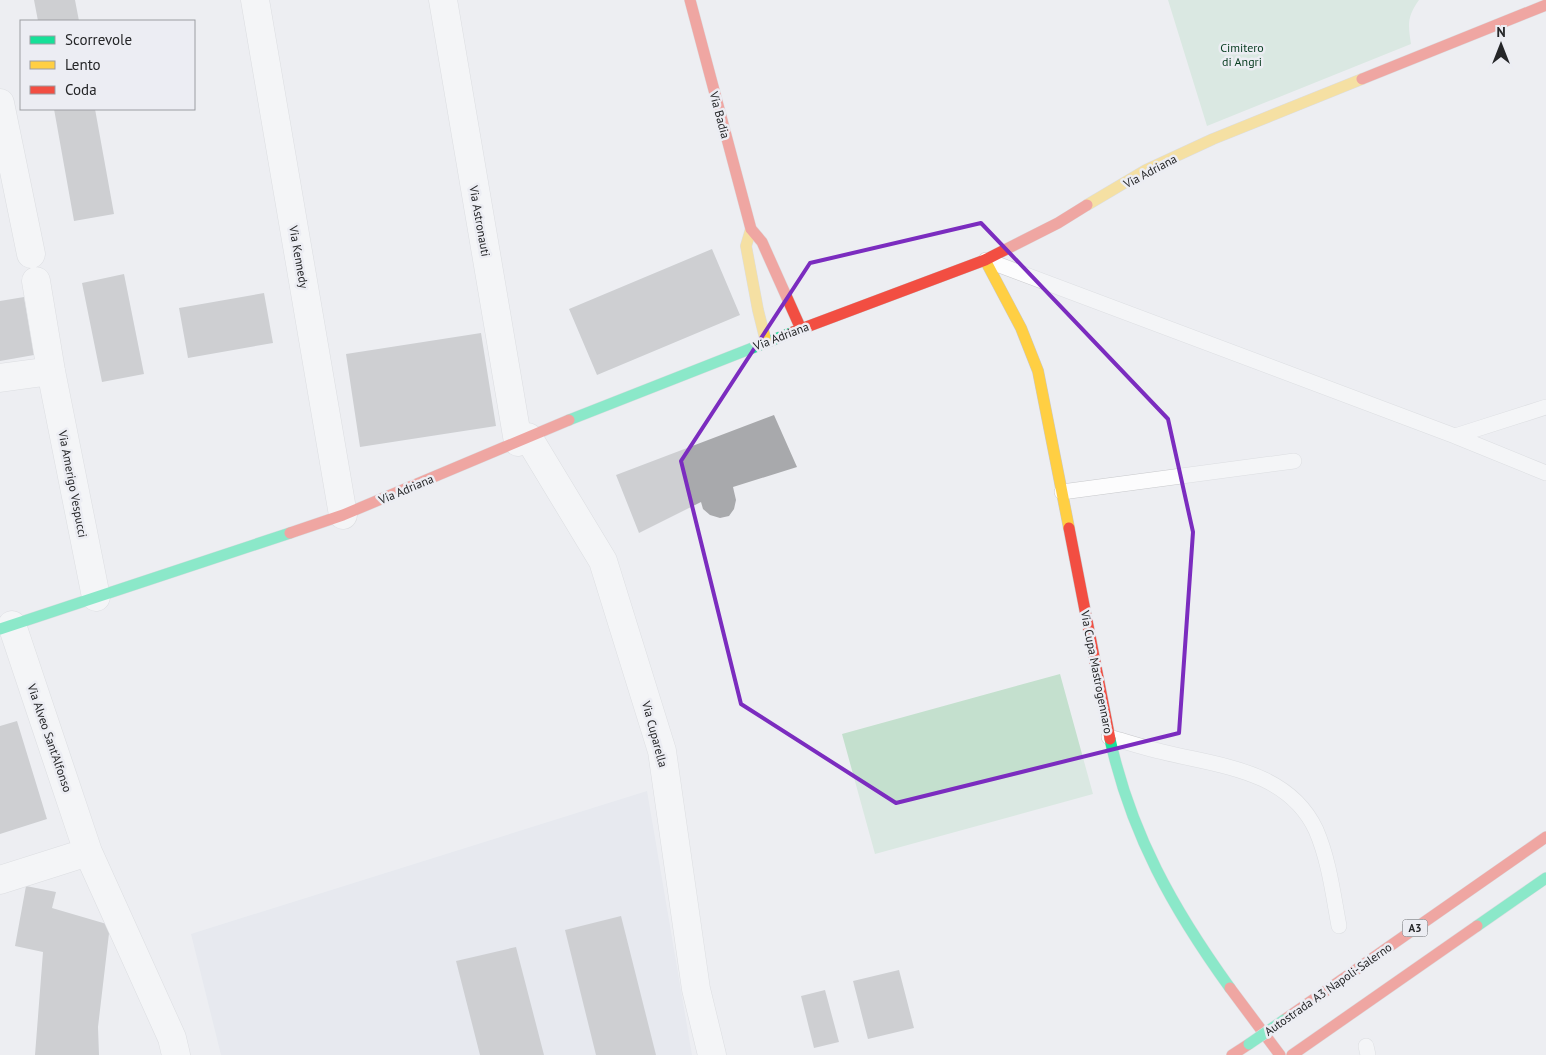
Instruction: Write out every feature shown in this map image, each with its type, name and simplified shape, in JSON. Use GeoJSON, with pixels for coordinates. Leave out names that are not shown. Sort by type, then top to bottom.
{"type":"FeatureCollection","features":[{"type":"Feature","properties":{"kind":"main road","name":"Via Badia"},"geometry":{"type":"LineString","coordinates":[[690,0],[750,229],[746,246],[766,342]]}},
{"type":"Feature","properties":{"kind":"main road","name":"Via Adriana"},"geometry":{"type":"LineString","coordinates":[[6,627],[343,515],[523,439],[766,342],[985,260],[1058,223],[1146,170],[1212,139],[1546,5]]}},
{"type":"Feature","properties":{"kind":"main road","name":"Via Badia"},"geometry":{"type":"LineString","coordinates":[[750,229],[762,242],[801,329]]}},
{"type":"Feature","properties":{"kind":"main road","name":"Via Cupa Mastrogennaro"},"geometry":{"type":"LineString","coordinates":[[985,260],[1022,325],[1038,371],[1116,772],[1138,832],[1169,894],[1196,939],[1238,1000],[1280,1055]]}},
{"type":"Feature","properties":{"kind":"main road","name":"Autostrada A3 Napoli-Salerno"},"geometry":{"type":"LineString","coordinates":[[1232,1055],[1546,837]]}},
{"type":"Feature","properties":{"kind":"main road"},"geometry":{"type":"LineString","coordinates":[[1292,1055],[1546,878]]}},
{"type":"Feature","properties":{"kind":"street","name":"Via Kennedy"},"geometry":{"type":"LineString","coordinates":[[255,0],[343,515]]}},
{"type":"Feature","properties":{"kind":"street","name":"Via Astronauti"},"geometry":{"type":"LineString","coordinates":[[443,0],[523,439]]}},
{"type":"Feature","properties":{"kind":"street"},"geometry":{"type":"LineString","coordinates":[[0,103],[8,184],[31,254]]}},
{"type":"Feature","properties":{"kind":"street","name":"Via Amerigo Vespucci"},"geometry":{"type":"LineString","coordinates":[[36,281],[51,371],[96,598]]}},
{"type":"Feature","properties":{"kind":"street"},"geometry":{"type":"LineString","coordinates":[[0,378],[51,371]]}},
{"type":"Feature","properties":{"kind":"street","name":"Via Cuparella"},"geometry":{"type":"LineString","coordinates":[[523,439],[603,561],[662,752],[696,989],[712,1055]]}},
{"type":"Feature","properties":{"kind":"street","name":"Via Alveo Sant'Alfonso"},"geometry":{"type":"LineString","coordinates":[[6,627],[88,852],[172,1038],[176,1055]]}},
{"type":"Feature","properties":{"kind":"street"},"geometry":{"type":"LineString","coordinates":[[0,880],[88,852]]}},
{"type":"Feature","properties":{"kind":"lane"},"geometry":{"type":"LineString","coordinates":[[985,260],[1455,436],[1546,473]]}},
{"type":"Feature","properties":{"kind":"lane"},"geometry":{"type":"LineString","coordinates":[[1455,436],[1546,407]]}},
{"type":"Feature","properties":{"kind":"lane"},"geometry":{"type":"LineString","coordinates":[[1062,492],[1294,461]]}},
{"type":"Feature","properties":{"kind":"lane"},"geometry":{"type":"LineString","coordinates":[[1109,737],[1253,774],[1276,786],[1298,802],[1315,829],[1326,856],[1339,926]]}},
{"type":"Feature","properties":{"kind":"highlighted area"},"geometry":{"type":"Polygon","coordinates":[[[981,223],[1168,419],[1193,532],[1179,733],[896,803],[741,704],[681,461],[810,263],[981,223]]]}},
{"type":"Feature","properties":{"kind":"shaded area"},"geometry":{"type":"Polygon","coordinates":[[[647,791],[692,1055],[221,1055],[191,934],[647,791]]]}},
{"type":"Feature","properties":{"kind":"green space","name":"Cimitero di Angri"},"geometry":{"type":"Polygon","coordinates":[[[1168,0],[1419,0],[1412,11],[1409,21],[1411,44],[1207,126],[1168,0]]]}},
{"type":"Feature","properties":{"kind":"green space"},"geometry":{"type":"Polygon","coordinates":[[[1060,674],[1093,794],[875,854],[842,734],[1060,674]]]}},
{"type":"Feature","properties":{"kind":"building"},"geometry":{"type":"Polygon","coordinates":[[[34,0],[75,0],[79,20],[38,20],[34,0]]]}},
{"type":"Feature","properties":{"kind":"building"},"geometry":{"type":"Polygon","coordinates":[[[54,110],[95,110],[114,214],[74,221],[54,110]]]}},
{"type":"Feature","properties":{"kind":"building"},"geometry":{"type":"Polygon","coordinates":[[[712,249],[740,315],[597,375],[569,309],[712,249]]]}},
{"type":"Feature","properties":{"kind":"building"},"geometry":{"type":"Polygon","coordinates":[[[124,274],[144,374],[102,382],[82,283],[124,274]]]}},
{"type":"Feature","properties":{"kind":"building"},"geometry":{"type":"Polygon","coordinates":[[[264,293],[273,343],[188,358],[179,308],[264,293]]]}},
{"type":"Feature","properties":{"kind":"building"},"geometry":{"type":"Polygon","coordinates":[[[24,297],[34,355],[0,361],[0,301],[24,297]]]}},
{"type":"Feature","properties":{"kind":"building"},"geometry":{"type":"Polygon","coordinates":[[[481,333],[496,426],[360,447],[346,354],[481,333]]]}},
{"type":"Feature","properties":{"kind":"building"},"geometry":{"type":"Polygon","coordinates":[[[774,415],[797,467],[733,487],[736,500],[734,509],[729,516],[720,518],[710,515],[703,509],[701,502],[639,533],[616,475],[774,415]]]}},
{"type":"Feature","properties":{"kind":"building"},"geometry":{"type":"Polygon","coordinates":[[[17,721],[47,819],[0,834],[0,726],[17,721]]]}},
{"type":"Feature","properties":{"kind":"building"},"geometry":{"type":"Polygon","coordinates":[[[26,886],[56,892],[52,908],[110,925],[98,1027],[99,1055],[35,1055],[43,952],[15,946],[26,886]]]}},
{"type":"Feature","properties":{"kind":"building"},"geometry":{"type":"Polygon","coordinates":[[[621,916],[656,1055],[596,1055],[565,930],[621,916]]]}},
{"type":"Feature","properties":{"kind":"building"},"geometry":{"type":"Polygon","coordinates":[[[516,947],[544,1055],[480,1055],[456,961],[516,947]]]}},
{"type":"Feature","properties":{"kind":"building"},"geometry":{"type":"Polygon","coordinates":[[[899,970],[914,1028],[868,1039],[853,981],[899,970]]]}},
{"type":"Feature","properties":{"kind":"building"},"geometry":{"type":"Polygon","coordinates":[[[825,990],[839,1042],[814,1048],[801,996],[825,990]]]}},
{"type":"Feature","properties":{"kind":"traffic: fast"},"geometry":{"type":"LineString","coordinates":[[569,420],[793,332]]}},
{"type":"Feature","properties":{"kind":"traffic: fast"},"geometry":{"type":"LineString","coordinates":[[0,629],[290,533]]}},
{"type":"Feature","properties":{"kind":"traffic: fast"},"geometry":{"type":"LineString","coordinates":[[1110,739],[1130,807],[1156,870],[1190,929],[1230,988]]}},
{"type":"Feature","properties":{"kind":"traffic: fast"},"geometry":{"type":"LineString","coordinates":[[1477,926],[1546,878]]}},
{"type":"Feature","properties":{"kind":"traffic: fast"},"geometry":{"type":"LineString","coordinates":[[1249,1044],[1284,1020]]}},
{"type":"Feature","properties":{"kind":"traffic: slow"},"geometry":{"type":"LineString","coordinates":[[1087,205],[1146,170],[1213,139],[1362,79]]}},
{"type":"Feature","properties":{"kind":"traffic: slow"},"geometry":{"type":"LineString","coordinates":[[751,229],[746,246],[766,342]]}},
{"type":"Feature","properties":{"kind":"traffic: slow"},"geometry":{"type":"LineString","coordinates":[[985,260],[1021,328],[1038,371],[1069,528]]}},
{"type":"Feature","properties":{"kind":"traffic: jam"},"geometry":{"type":"LineString","coordinates":[[690,0],[751,229],[762,242],[801,329]]}},
{"type":"Feature","properties":{"kind":"traffic: jam"},"geometry":{"type":"LineString","coordinates":[[1362,79],[1546,5]]}},
{"type":"Feature","properties":{"kind":"traffic: jam"},"geometry":{"type":"LineString","coordinates":[[793,332],[985,260],[1058,223],[1087,205]]}},
{"type":"Feature","properties":{"kind":"traffic: jam"},"geometry":{"type":"LineString","coordinates":[[290,533],[343,515],[569,420]]}},
{"type":"Feature","properties":{"kind":"traffic: jam"},"geometry":{"type":"LineString","coordinates":[[1069,528],[1110,739]]}},
{"type":"Feature","properties":{"kind":"traffic: jam"},"geometry":{"type":"LineString","coordinates":[[1284,1020],[1546,837]]}},
{"type":"Feature","properties":{"kind":"traffic: jam"},"geometry":{"type":"LineString","coordinates":[[1292,1055],[1477,926]]}},
{"type":"Feature","properties":{"kind":"traffic: jam"},"geometry":{"type":"LineString","coordinates":[[1230,988],[1280,1055]]}},
{"type":"Feature","properties":{"kind":"traffic: jam"},"geometry":{"type":"LineString","coordinates":[[1232,1055],[1249,1044]]}}]}
